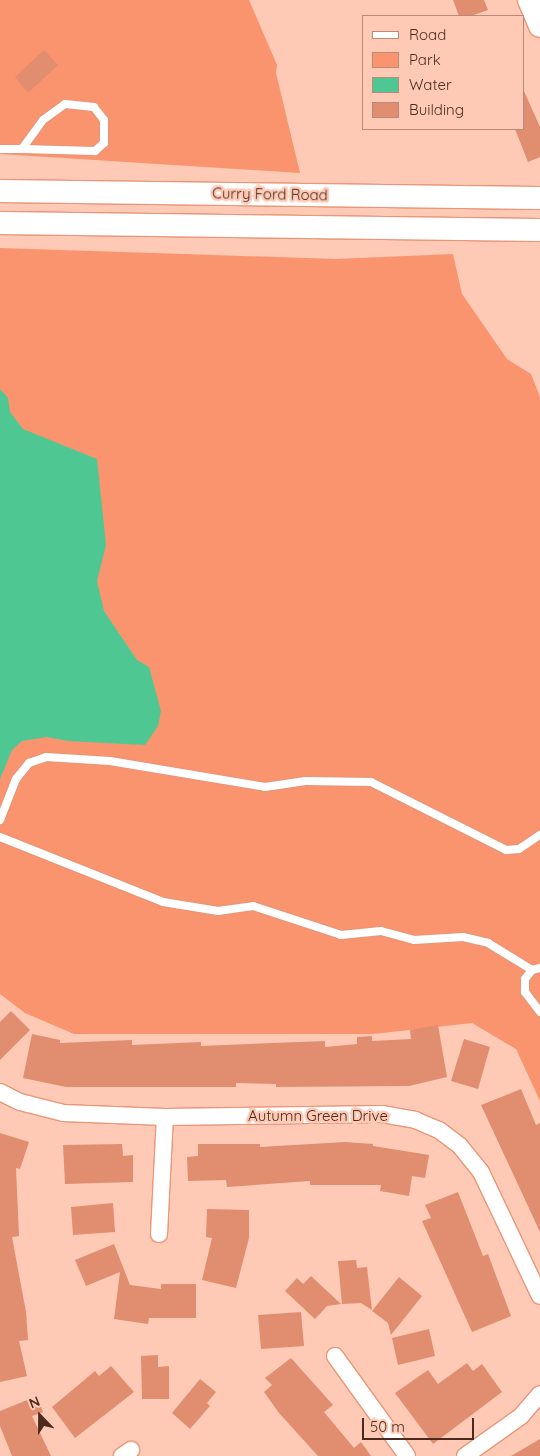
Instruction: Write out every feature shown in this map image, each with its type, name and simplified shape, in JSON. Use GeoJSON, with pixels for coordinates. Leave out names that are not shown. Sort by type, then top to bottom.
{"type":"FeatureCollection","features":[{"type":"Feature","properties":{"kind":"main road"},"geometry":{"type":"LineString","coordinates":[[529,0],[540,26]]}},
{"type":"Feature","properties":{"kind":"main road","name":"Curry Ford Road"},"geometry":{"type":"LineString","coordinates":[[0,191],[540,198]]}},
{"type":"Feature","properties":{"kind":"main road"},"geometry":{"type":"LineString","coordinates":[[237,226],[272,215],[540,217]]}},
{"type":"Feature","properties":{"kind":"main road"},"geometry":{"type":"LineString","coordinates":[[0,223],[540,230]]}},
{"type":"Feature","properties":{"kind":"street","name":"Autumn Green Drive"},"geometry":{"type":"LineString","coordinates":[[0,1092],[20,1102],[63,1113],[164,1117],[382,1114],[415,1120],[440,1130],[460,1146],[481,1172],[540,1296]]}},
{"type":"Feature","properties":{"kind":"street"},"geometry":{"type":"LineString","coordinates":[[159,1234],[164,1117]]}},
{"type":"Feature","properties":{"kind":"street"},"geometry":{"type":"LineString","coordinates":[[334,1356],[408,1456]]}},
{"type":"Feature","properties":{"kind":"street"},"geometry":{"type":"LineString","coordinates":[[464,1456],[520,1416],[540,1394]]}},
{"type":"Feature","properties":{"kind":"lane"},"geometry":{"type":"LineString","coordinates":[[0,149],[22,149],[101,149],[104,120],[94,107],[64,104],[43,120],[22,149]]}},
{"type":"Feature","properties":{"kind":"lane"},"geometry":{"type":"LineString","coordinates":[[0,820],[16,779],[29,763],[46,757],[110,761],[265,787],[306,781],[371,782],[506,850],[519,849],[540,835]]}},
{"type":"Feature","properties":{"kind":"lane"},"geometry":{"type":"LineString","coordinates":[[0,837],[163,902],[218,911],[253,906],[342,936],[382,931],[414,940],[463,937],[488,943],[536,969],[525,979],[525,992],[540,1012]]}},
{"type":"Feature","properties":{"kind":"green space"},"geometry":{"type":"Polygon","coordinates":[[[0,0],[249,0],[277,65],[276,73],[300,173],[0,154],[0,0]]]}},
{"type":"Feature","properties":{"kind":"green space"},"geometry":{"type":"Polygon","coordinates":[[[0,248],[336,259],[453,254],[462,294],[507,359],[531,374],[540,397],[540,1101],[516,1049],[472,1023],[373,1034],[74,1034],[25,1013],[0,994],[0,248]]]}},
{"type":"Feature","properties":{"kind":"water"},"geometry":{"type":"Polygon","coordinates":[[[0,389],[8,398],[10,412],[23,429],[97,459],[106,545],[97,581],[104,611],[137,660],[149,667],[161,711],[158,726],[145,745],[68,741],[47,737],[22,741],[12,750],[0,779],[0,389]]]}},
{"type":"Feature","properties":{"kind":"building"},"geometry":{"type":"Polygon","coordinates":[[[453,0],[484,0],[488,10],[474,15],[459,15],[453,0]]]}},
{"type":"Feature","properties":{"kind":"building"},"geometry":{"type":"Polygon","coordinates":[[[44,50],[58,65],[28,93],[15,77],[44,50]]]}},
{"type":"Feature","properties":{"kind":"building"},"geometry":{"type":"Polygon","coordinates":[[[525,93],[540,127],[540,157],[528,162],[515,130],[525,130],[525,93]]]}},
{"type":"Feature","properties":{"kind":"building"},"geometry":{"type":"Polygon","coordinates":[[[11,1011],[30,1030],[0,1060],[0,1022],[11,1011]]]}},
{"type":"Feature","properties":{"kind":"building"},"geometry":{"type":"Polygon","coordinates":[[[438,1025],[447,1077],[409,1086],[276,1087],[276,1084],[236,1083],[236,1087],[66,1087],[23,1078],[32,1034],[60,1040],[60,1043],[132,1040],[132,1045],[201,1042],[201,1046],[325,1041],[325,1047],[357,1044],[357,1037],[372,1036],[372,1041],[411,1039],[410,1030],[438,1025]]]}},
{"type":"Feature","properties":{"kind":"building"},"geometry":{"type":"Polygon","coordinates":[[[464,1039],[490,1047],[478,1089],[451,1081],[464,1039]]]}},
{"type":"Feature","properties":{"kind":"building"},"geometry":{"type":"Polygon","coordinates":[[[521,1089],[536,1125],[540,1123],[540,1232],[481,1105],[521,1089]]]}},
{"type":"Feature","properties":{"kind":"building"},"geometry":{"type":"Polygon","coordinates":[[[0,1133],[29,1142],[20,1169],[16,1168],[19,1236],[12,1237],[26,1312],[28,1340],[19,1341],[27,1376],[0,1382],[0,1133]]]}},
{"type":"Feature","properties":{"kind":"building"},"geometry":{"type":"Polygon","coordinates":[[[345,1142],[373,1144],[373,1146],[429,1155],[425,1178],[412,1176],[409,1196],[380,1191],[381,1185],[310,1185],[310,1181],[227,1187],[226,1180],[188,1181],[187,1157],[198,1156],[198,1144],[260,1144],[260,1147],[345,1142]]]}},
{"type":"Feature","properties":{"kind":"building"},"geometry":{"type":"Polygon","coordinates":[[[122,1144],[123,1156],[133,1155],[133,1182],[65,1184],[63,1145],[122,1144]]]}},
{"type":"Feature","properties":{"kind":"building"},"geometry":{"type":"Polygon","coordinates":[[[458,1192],[483,1256],[488,1254],[511,1316],[472,1332],[422,1221],[431,1218],[425,1205],[458,1192]]]}},
{"type":"Feature","properties":{"kind":"building"},"geometry":{"type":"Polygon","coordinates":[[[113,1203],[115,1232],[73,1235],[71,1207],[113,1203]]]}},
{"type":"Feature","properties":{"kind":"building"},"geometry":{"type":"Polygon","coordinates":[[[207,1209],[249,1210],[249,1238],[236,1288],[202,1280],[212,1238],[206,1237],[207,1209]]]}},
{"type":"Feature","properties":{"kind":"building"},"geometry":{"type":"Polygon","coordinates":[[[114,1244],[130,1285],[161,1289],[161,1284],[196,1284],[196,1318],[149,1318],[148,1324],[114,1319],[120,1272],[86,1286],[75,1260],[114,1244]]]}},
{"type":"Feature","properties":{"kind":"building"},"geometry":{"type":"Polygon","coordinates":[[[356,1260],[357,1268],[367,1267],[372,1310],[361,1303],[342,1304],[338,1261],[356,1260]]]}},
{"type":"Feature","properties":{"kind":"building"},"geometry":{"type":"Polygon","coordinates":[[[311,1276],[341,1304],[327,1306],[315,1319],[285,1291],[297,1278],[303,1284],[311,1276]]]}},
{"type":"Feature","properties":{"kind":"building"},"geometry":{"type":"Polygon","coordinates":[[[399,1277],[422,1296],[391,1335],[388,1323],[372,1311],[399,1277]]]}},
{"type":"Feature","properties":{"kind":"building"},"geometry":{"type":"Polygon","coordinates":[[[301,1312],[304,1346],[261,1349],[258,1315],[301,1312]]]}},
{"type":"Feature","properties":{"kind":"building"},"geometry":{"type":"Polygon","coordinates":[[[429,1329],[435,1356],[398,1365],[392,1338],[429,1329]]]}},
{"type":"Feature","properties":{"kind":"building"},"geometry":{"type":"Polygon","coordinates":[[[158,1355],[158,1367],[169,1366],[169,1399],[142,1399],[141,1356],[158,1355]]]}},
{"type":"Feature","properties":{"kind":"building"},"geometry":{"type":"Polygon","coordinates":[[[291,1358],[333,1405],[324,1412],[354,1448],[361,1442],[371,1456],[318,1456],[279,1413],[264,1392],[272,1385],[265,1378],[291,1358]]]}},
{"type":"Feature","properties":{"kind":"building"},"geometry":{"type":"Polygon","coordinates":[[[467,1363],[473,1371],[482,1364],[502,1392],[433,1444],[395,1393],[428,1370],[438,1384],[467,1363]]]}},
{"type":"Feature","properties":{"kind":"building"},"geometry":{"type":"Polygon","coordinates":[[[111,1366],[134,1392],[75,1438],[52,1407],[95,1371],[99,1376],[111,1366]]]}},
{"type":"Feature","properties":{"kind":"building"},"geometry":{"type":"Polygon","coordinates":[[[200,1379],[216,1392],[207,1403],[210,1406],[190,1429],[172,1413],[200,1379]]]}},
{"type":"Feature","properties":{"kind":"building"},"geometry":{"type":"Polygon","coordinates":[[[37,1396],[43,1412],[32,1416],[51,1456],[12,1456],[0,1426],[0,1411],[37,1396]]]}},
{"type":"Feature","properties":{"kind":"building"},"geometry":{"type":"Polygon","coordinates":[[[540,1439],[540,1456],[511,1456],[540,1439]]]}}]}
